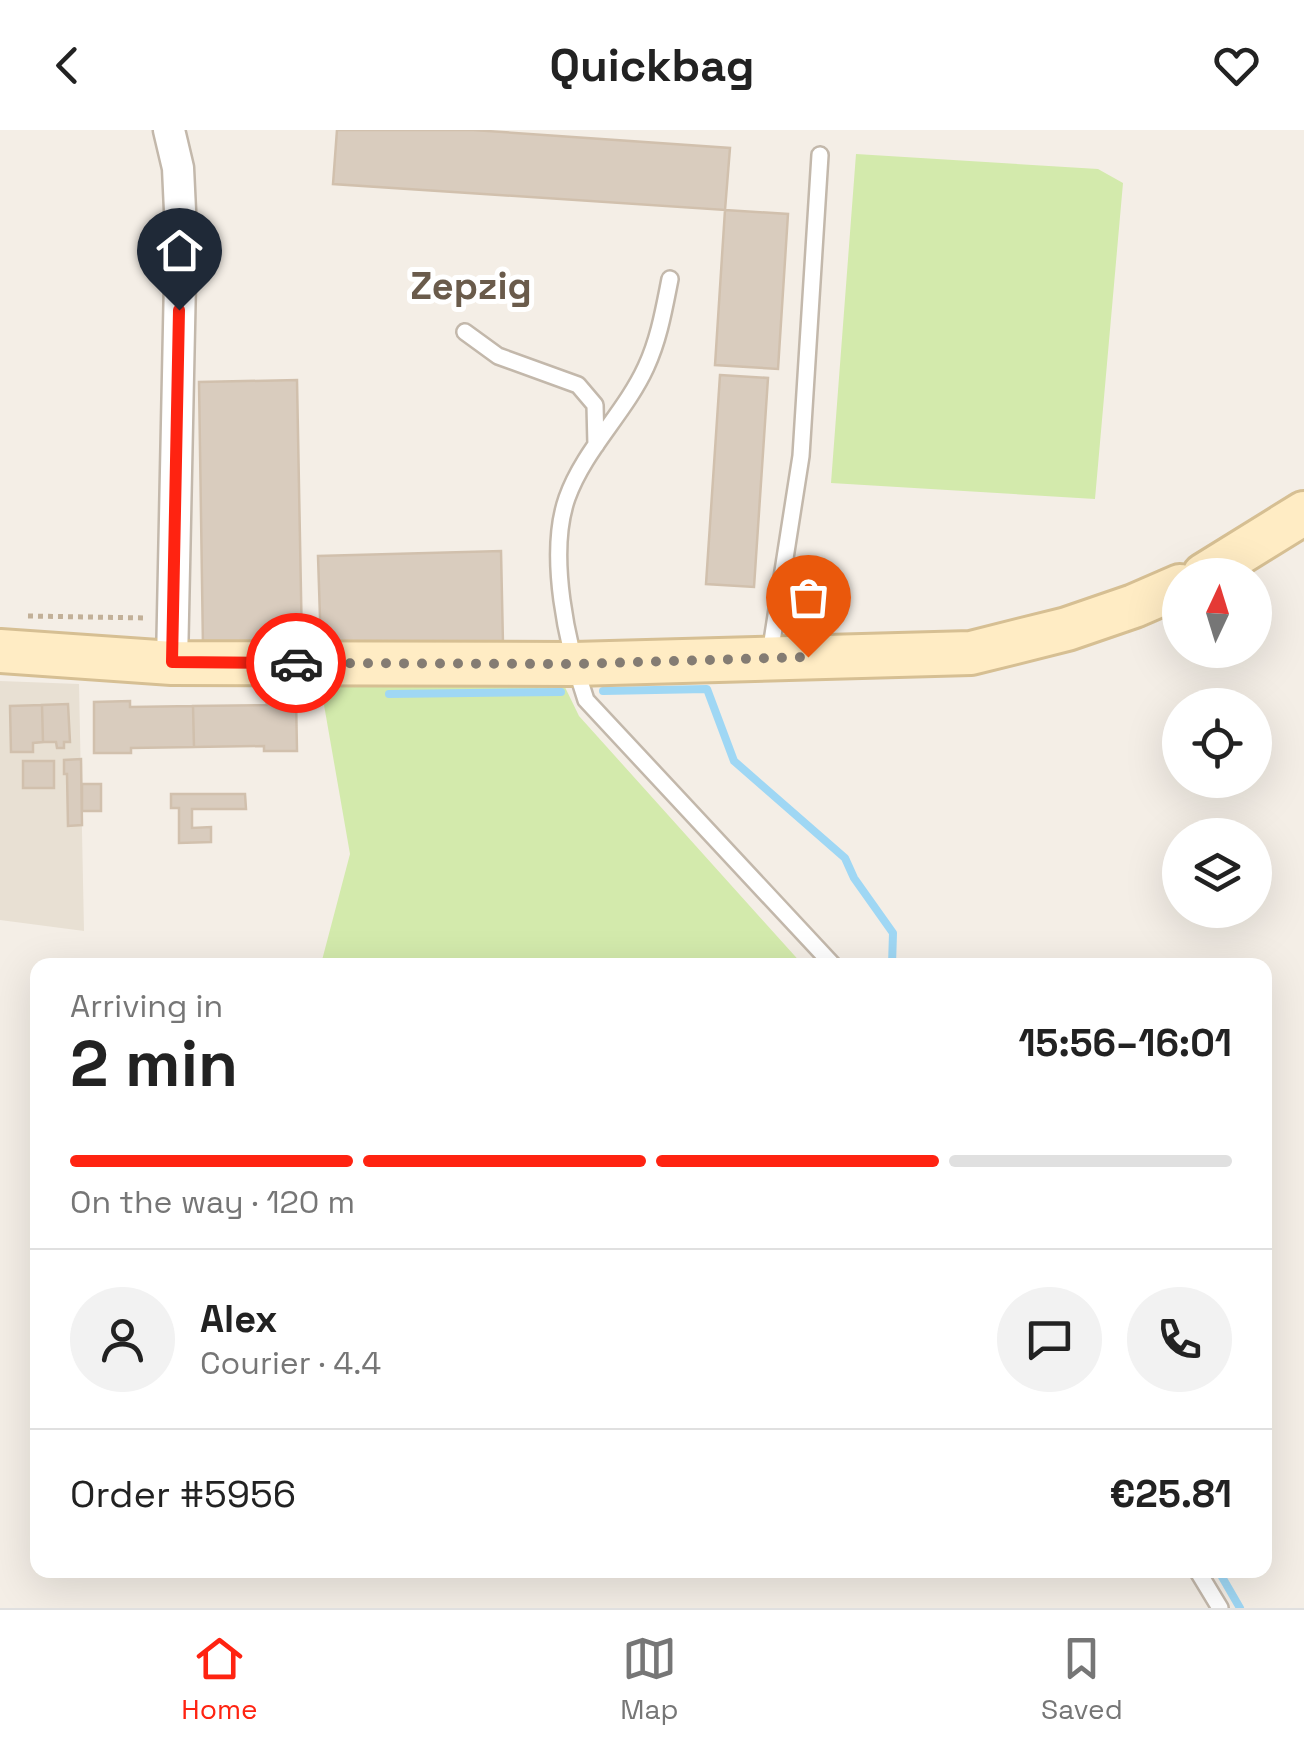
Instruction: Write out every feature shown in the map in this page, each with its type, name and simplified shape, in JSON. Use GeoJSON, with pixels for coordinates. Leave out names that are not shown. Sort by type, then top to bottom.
{"type":"FeatureCollection","features":[{"type":"Feature","properties":{"kind":"street"},"geometry":{"type":"LineString","coordinates":[[169,130],[178,168],[180,232],[172,662]]}},
{"type":"Feature","properties":{"kind":"street"},"geometry":{"type":"LineString","coordinates":[[1231,558],[1304,513]]}},
{"type":"Feature","properties":{"kind":"street"},"geometry":{"type":"LineString","coordinates":[[10,633],[172,662],[574,664],[971,653],[1066,629],[1162,594]]}},
{"type":"Feature","properties":{"kind":"lane"},"geometry":{"type":"LineString","coordinates":[[770,658],[801,456],[820,155]]}},
{"type":"Feature","properties":{"kind":"lane"},"geometry":{"type":"LineString","coordinates":[[670,279],[660,328],[645,368],[567,498],[560,590],[574,664],[586,700],[826,958]]}},
{"type":"Feature","properties":{"kind":"lane"},"geometry":{"type":"LineString","coordinates":[[465,332],[498,356],[578,385],[595,404],[596,445]]}},
{"type":"Feature","properties":{"kind":"lane"},"geometry":{"type":"LineString","coordinates":[[1202,1578],[1220,1608]]}},
{"type":"Feature","properties":{"kind":"path"},"geometry":{"type":"LineString","coordinates":[[10,633],[172,619]]}},
{"type":"Feature","properties":{"kind":"shaded area"},"geometry":{"type":"Polygon","coordinates":[[[0,681],[79,684],[84,931],[0,920],[0,681]]]}},
{"type":"Feature","properties":{"kind":"green space"},"geometry":{"type":"Polygon","coordinates":[[[856,154],[1098,169],[1123,183],[1095,499],[831,483],[856,154]]]}},
{"type":"Feature","properties":{"kind":"green space"},"geometry":{"type":"Polygon","coordinates":[[[562,681],[579,716],[797,958],[323,958],[350,854],[320,682],[562,681]]]}},
{"type":"Feature","properties":{"kind":"building"},"geometry":{"type":"Polygon","coordinates":[[[337,130],[473,130],[730,148],[725,210],[333,184],[337,130]]]}},
{"type":"Feature","properties":{"kind":"building"},"geometry":{"type":"Polygon","coordinates":[[[725,210],[788,214],[778,369],[715,365],[725,210]]]}},
{"type":"Feature","properties":{"kind":"building"},"geometry":{"type":"Polygon","coordinates":[[[720,375],[768,378],[754,587],[706,584],[720,375]]]}},
{"type":"Feature","properties":{"kind":"building"},"geometry":{"type":"Polygon","coordinates":[[[297,380],[302,646],[203,647],[199,382],[297,380]]]}},
{"type":"Feature","properties":{"kind":"building"},"geometry":{"type":"Polygon","coordinates":[[[501,551],[503,644],[321,648],[318,556],[501,551]]]}},
{"type":"Feature","properties":{"kind":"building"},"geometry":{"type":"Polygon","coordinates":[[[266,698],[296,698],[297,751],[264,751],[264,746],[194,747],[193,706],[267,705],[266,698]]]}},
{"type":"Feature","properties":{"kind":"building"},"geometry":{"type":"Polygon","coordinates":[[[130,701],[130,707],[193,706],[194,747],[94,753],[94,702],[130,701]]]}},
{"type":"Feature","properties":{"kind":"building"},"geometry":{"type":"Polygon","coordinates":[[[68,704],[70,742],[57,748],[56,742],[43,742],[42,705],[68,704]]]}},
{"type":"Feature","properties":{"kind":"building"},"geometry":{"type":"Polygon","coordinates":[[[42,705],[43,742],[33,743],[33,752],[11,752],[10,706],[42,705]]]}},
{"type":"Feature","properties":{"kind":"building"},"geometry":{"type":"Polygon","coordinates":[[[81,759],[82,825],[68,826],[64,760],[81,759]]]}},
{"type":"Feature","properties":{"kind":"building"},"geometry":{"type":"Polygon","coordinates":[[[23,761],[54,761],[54,788],[23,788],[23,761]]]}},
{"type":"Feature","properties":{"kind":"building"},"geometry":{"type":"Polygon","coordinates":[[[82,784],[101,784],[101,811],[82,811],[82,784]]]}},
{"type":"Feature","properties":{"kind":"building"},"geometry":{"type":"Polygon","coordinates":[[[171,794],[245,794],[246,809],[192,809],[192,828],[211,827],[211,842],[179,843],[179,808],[171,808],[171,794]]]}},
{"type":"Feature","properties":{"kind":"waterway"},"geometry":{"type":"LineString","coordinates":[[603,691],[707,689],[734,761],[845,858],[854,878],[893,933],[892,958]]}},
{"type":"Feature","properties":{"kind":"waterway"},"geometry":{"type":"LineString","coordinates":[[389,694],[561,692]]}},
{"type":"Feature","properties":{"kind":"waterway"},"geometry":{"type":"LineString","coordinates":[[1223,1578],[1240,1608]]}},
{"type":"Feature","properties":{"kind":"way so far"},"geometry":{"type":"LineString","coordinates":[[296,663],[574,664],[808,657]]}},
{"type":"Feature","properties":{"kind":"district","name":"Zepzig"},"geometry":{"type":"Point","coordinates":[471,286]}},
{"type":"Feature","properties":{"kind":"route"},"geometry":{"type":"LineString","coordinates":[[179,310],[172,662],[296,663]]}}]}
